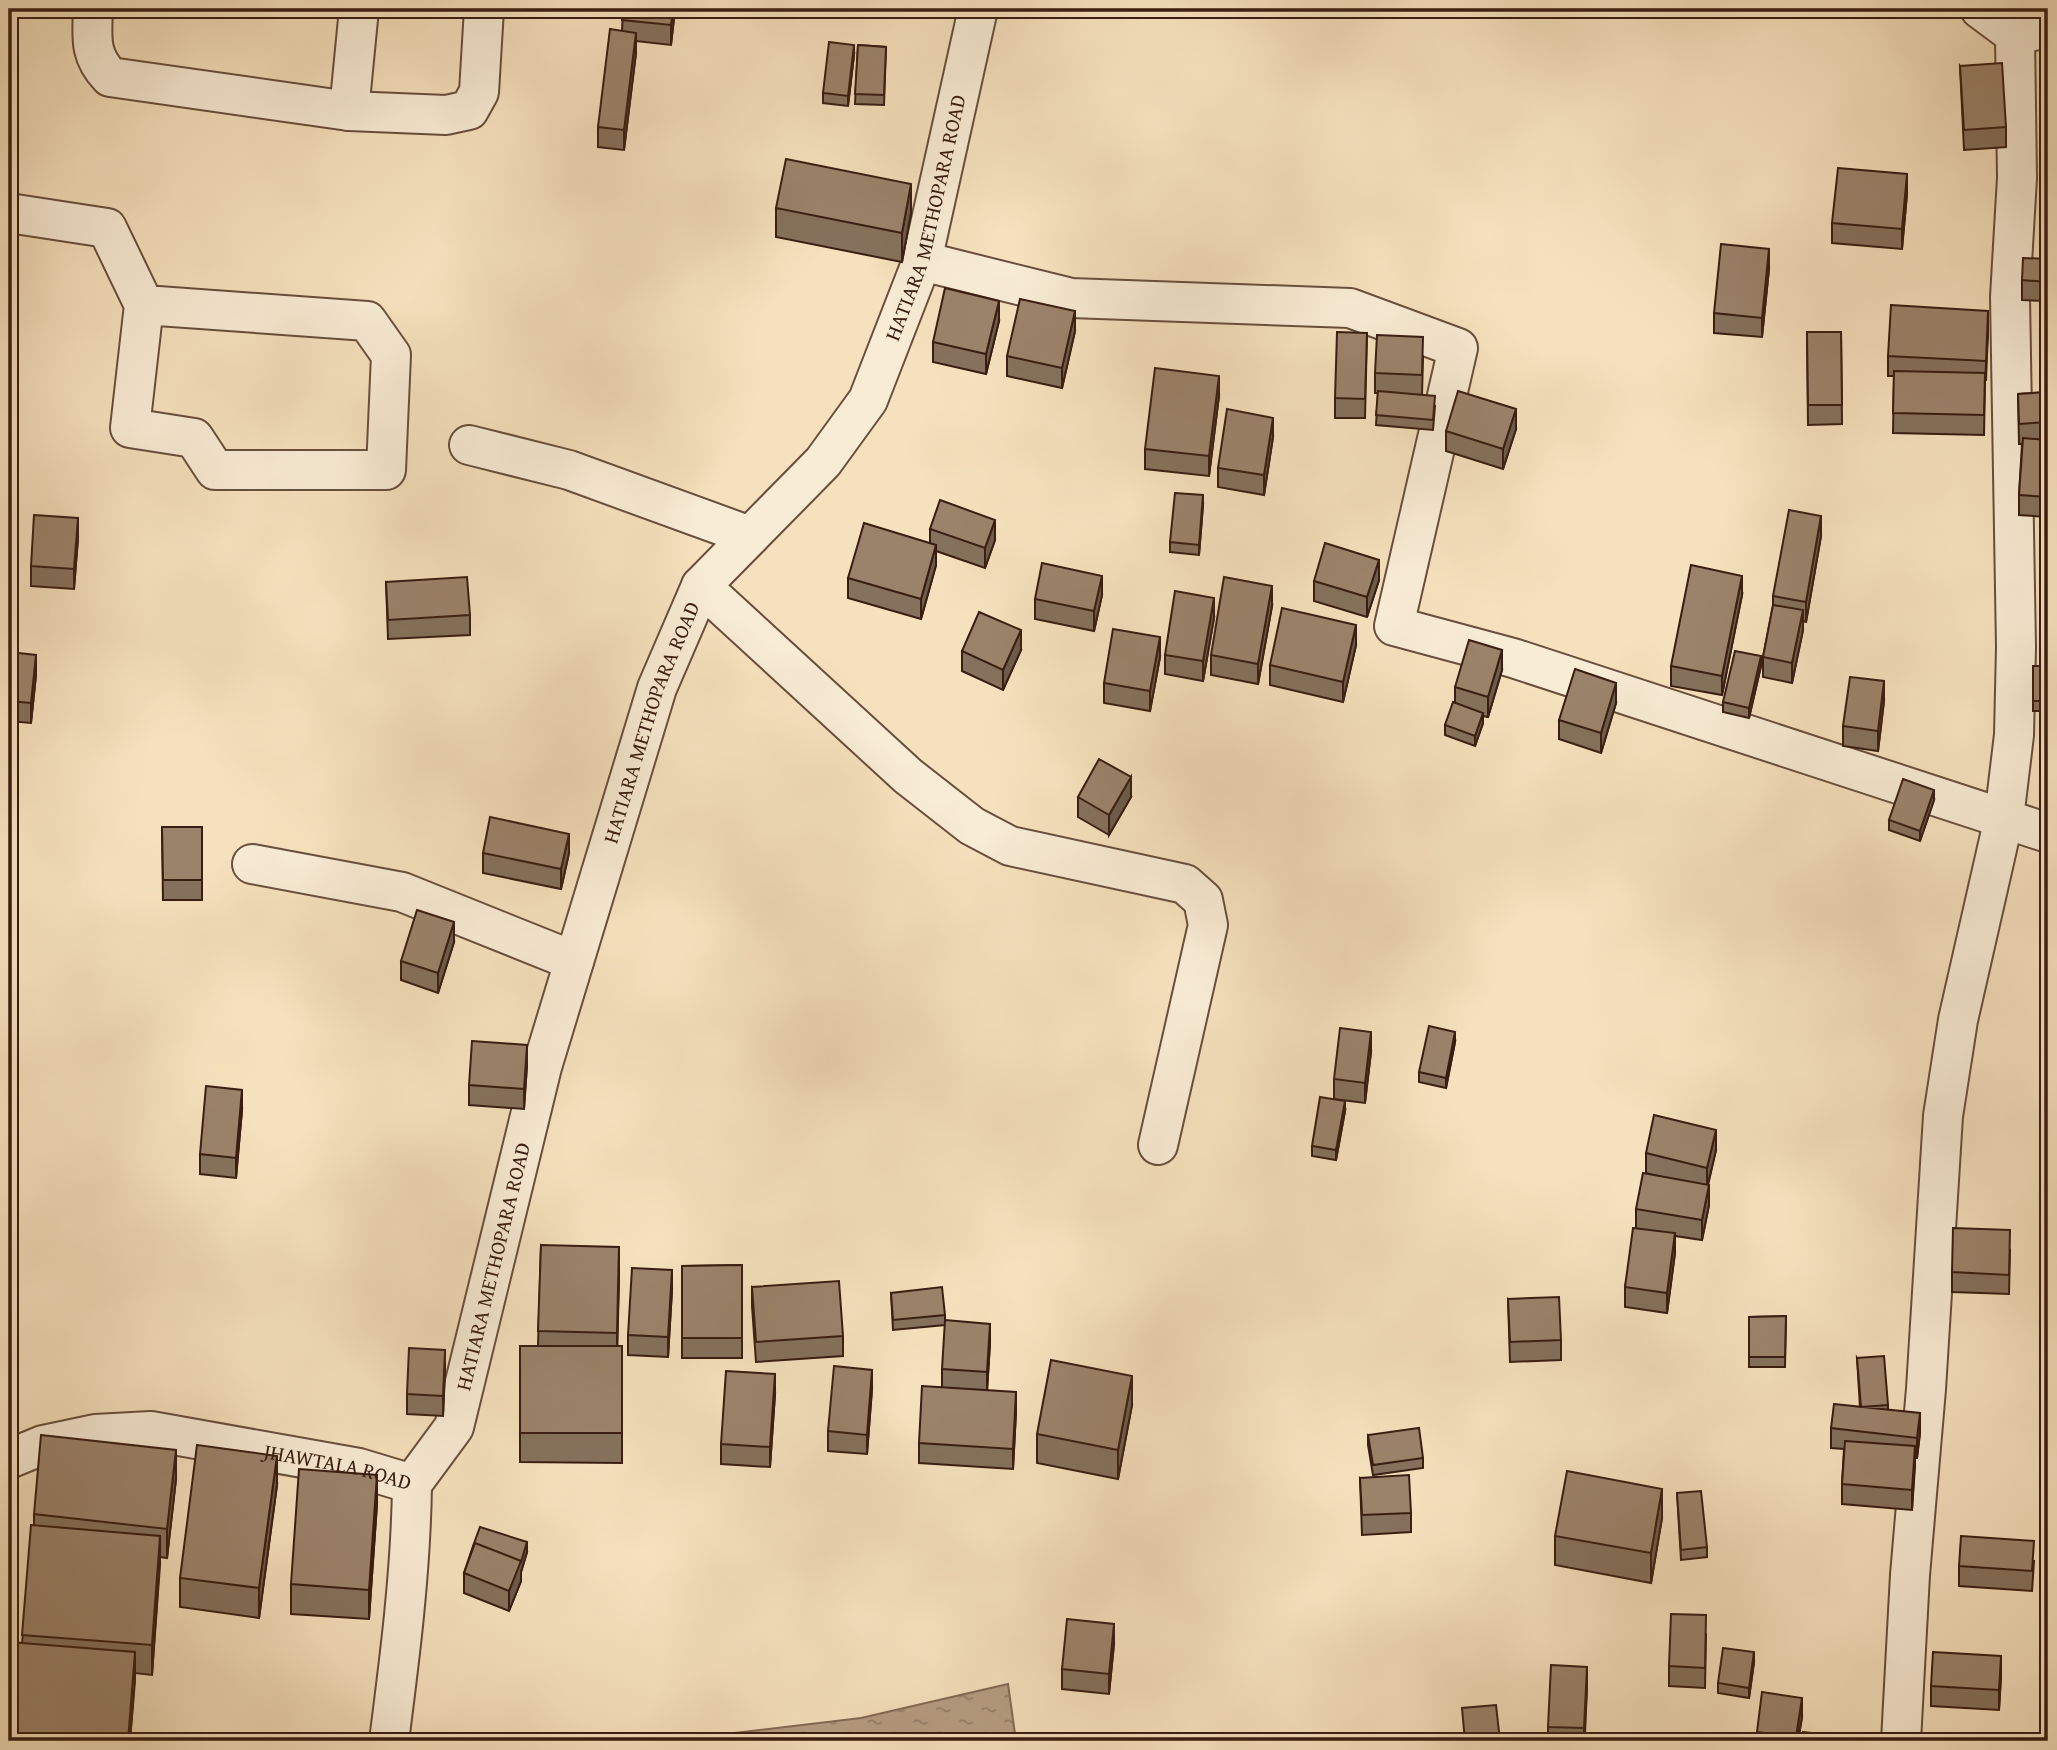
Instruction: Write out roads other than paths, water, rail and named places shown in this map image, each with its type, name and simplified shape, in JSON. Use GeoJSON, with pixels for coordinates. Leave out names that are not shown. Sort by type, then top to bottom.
{"type":"FeatureCollection","features":[{"type":"Feature","properties":{"kind":"street"},"geometry":{"type":"LineString","coordinates":[[93,9],[92,41],[98,65],[110,77],[349,111],[446,115],[469,110],[479,92],[484,9]]}},
{"type":"Feature","properties":{"kind":"street"},"geometry":{"type":"LineString","coordinates":[[349,111],[359,9]]}},
{"type":"Feature","properties":{"kind":"street","name":"HATIARA METHOPARA ROAD"},"geometry":{"type":"LineString","coordinates":[[412,1485],[454,1426],[542,1067],[657,688],[701,586],[823,462],[868,400],[922,261],[978,9]]}},
{"type":"Feature","properties":{"kind":"street"},"geometry":{"type":"LineString","coordinates":[[1901,1741],[1910,1575],[1926,1389],[1943,1116],[1958,1020],[2004,818],[2014,735],[2010,297],[2017,178],[2032,31],[1980,9]]}},
{"type":"Feature","properties":{"kind":"street"},"geometry":{"type":"LineString","coordinates":[[9,213],[107,228],[144,305],[130,428],[194,439],[215,470],[386,470],[391,355],[367,321],[144,305]]}},
{"type":"Feature","properties":{"kind":"street"},"geometry":{"type":"LineString","coordinates":[[922,261],[1071,299],[1350,308],[1458,348],[1394,626],[1513,658],[2048,833]]}},
{"type":"Feature","properties":{"kind":"street"},"geometry":{"type":"LineString","coordinates":[[469,445],[569,470],[750,536]]}},
{"type":"Feature","properties":{"kind":"street"},"geometry":{"type":"LineString","coordinates":[[701,586],[908,776],[972,826],[1010,846],[1185,884],[1203,900],[1208,925],[1158,1145]]}},
{"type":"Feature","properties":{"kind":"street"},"geometry":{"type":"LineString","coordinates":[[252,863],[402,892],[574,961]]}},
{"type":"Feature","properties":{"kind":"street","name":"JHAWTALA ROAD"},"geometry":{"type":"LineString","coordinates":[[9,1459],[43,1445],[95,1434],[151,1431],[359,1468],[412,1485],[412,1529],[389,1741]]}},
{"type":"Feature","properties":{"kind":"water"},"geometry":{"type":"Polygon","coordinates":[[[1008,1684],[1016,1741],[666,1741],[861,1718],[1008,1684]]]}}]}
